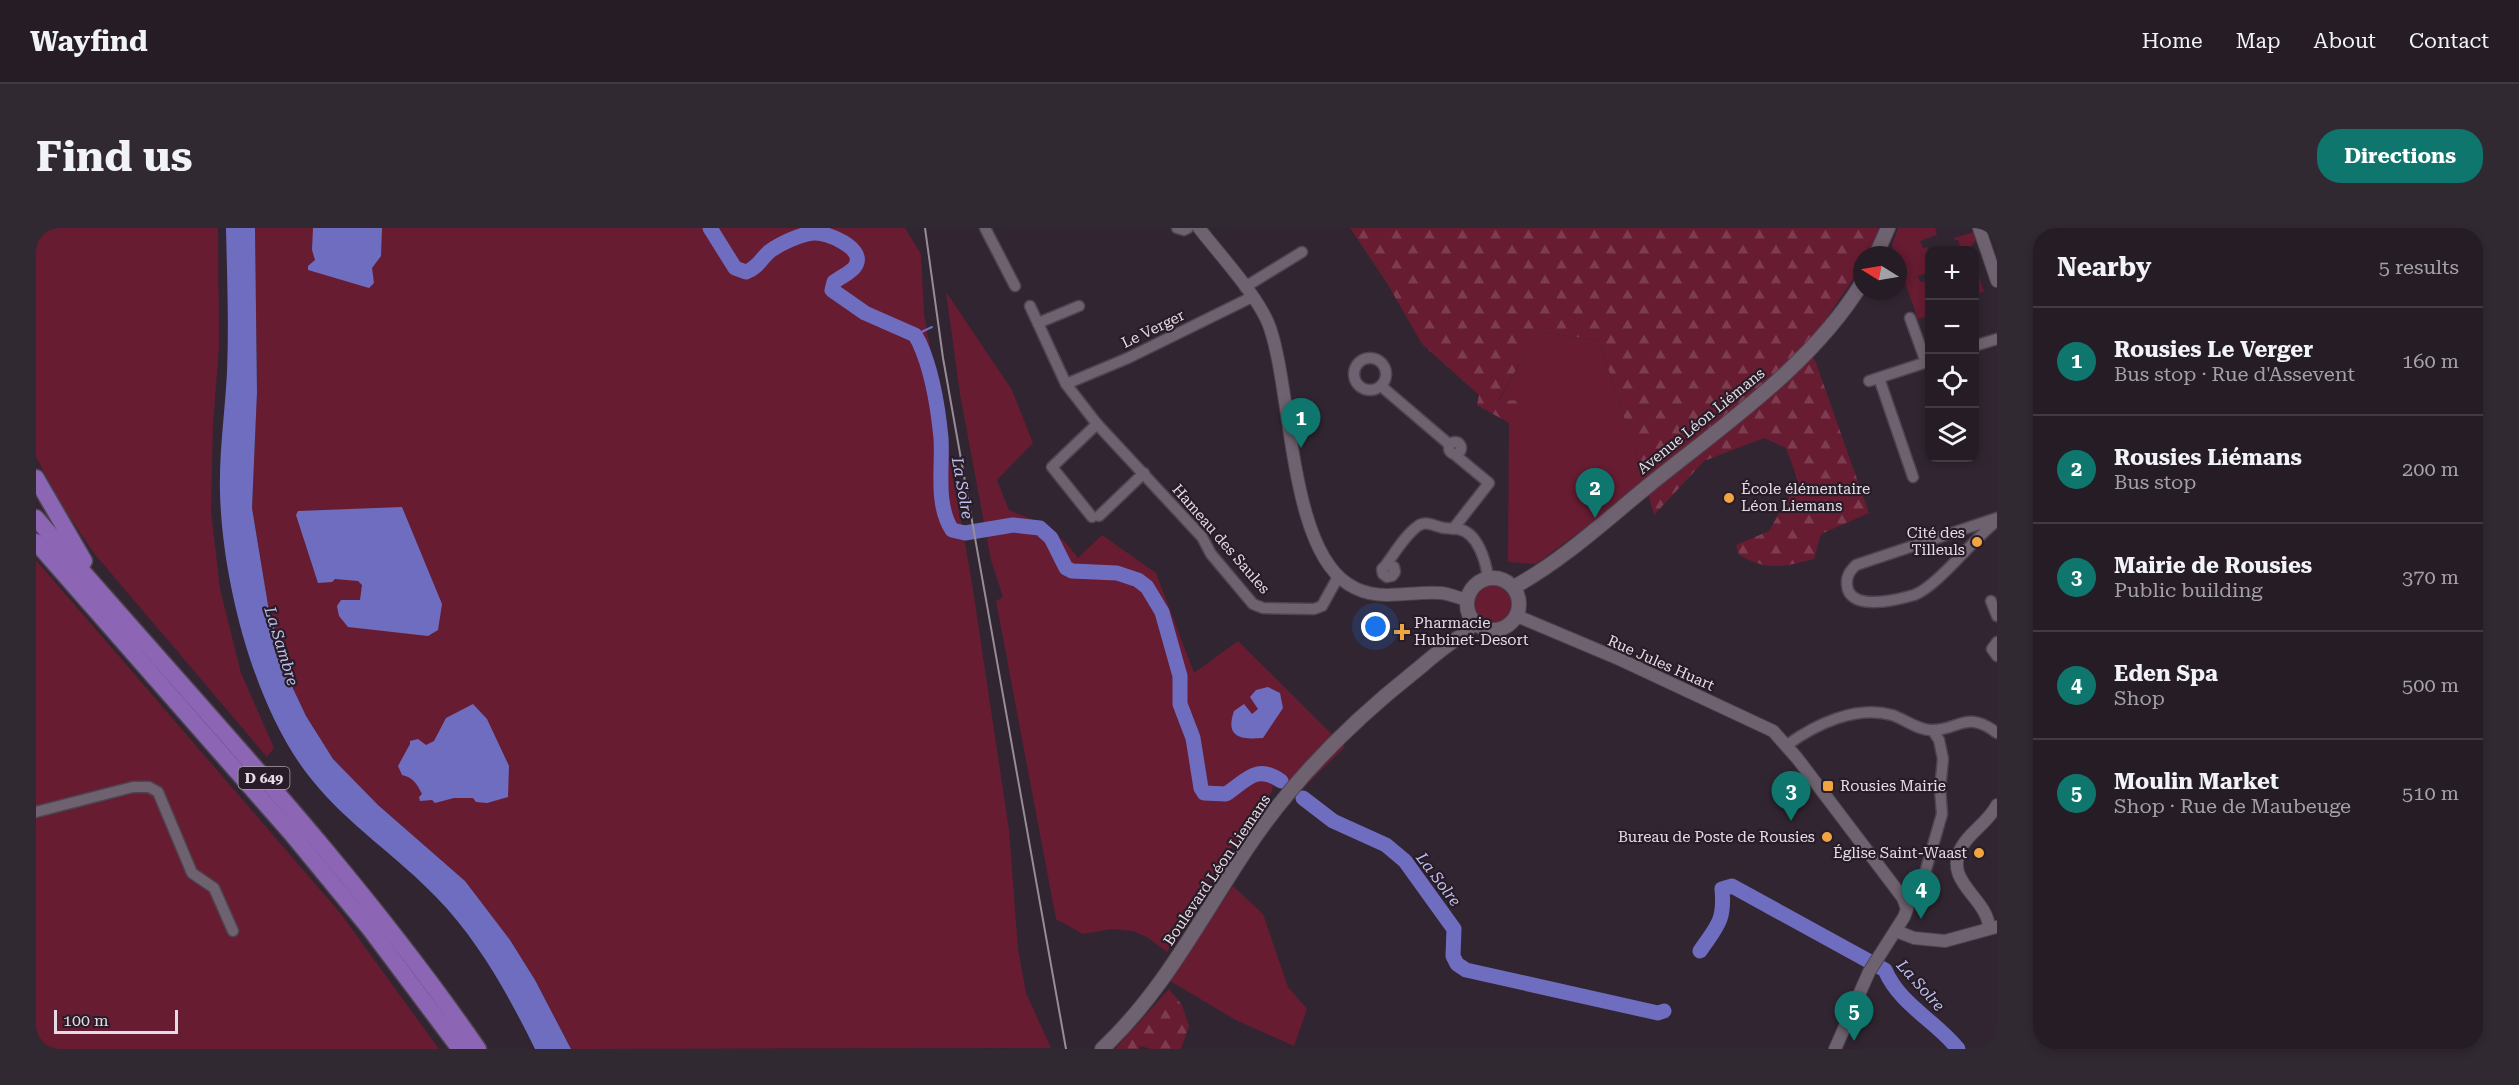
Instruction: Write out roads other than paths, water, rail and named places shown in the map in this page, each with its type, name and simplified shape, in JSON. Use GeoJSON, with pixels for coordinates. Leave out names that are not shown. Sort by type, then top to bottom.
{"type":"FeatureCollection","features":[{"type":"Feature","properties":{"kind":"highway"},"geometry":{"type":"LineString","coordinates":[[36,478],[69,538],[119,614]]}},
{"type":"Feature","properties":{"kind":"highway","name":"D 649"},"geometry":{"type":"LineString","coordinates":[[36,519],[311,833],[390,931],[478,1049]]}},
{"type":"Feature","properties":{"kind":"highway","name":"D 649"},"geometry":{"type":"LineString","coordinates":[[36,542],[291,832],[370,929],[460,1049]]}},
{"type":"Feature","properties":{"kind":"main road"},"geometry":{"type":"LineString","coordinates":[[1880,246],[1888,228]]}},
{"type":"Feature","properties":{"kind":"main road","name":"Avenue Léon Liémans"},"geometry":{"type":"LineString","coordinates":[[1514,587],[1559,557],[1704,441],[1807,354],[1833,324],[1853,296]]}},
{"type":"Feature","properties":{"kind":"main road"},"geometry":{"type":"LineString","coordinates":[[1488,578],[1503,579],[1514,587],[1520,600],[1517,616],[1509,626],[1496,630],[1485,629],[1474,622],[1469,615],[1467,600],[1475,585],[1488,578]]}},
{"type":"Feature","properties":{"kind":"main road","name":"Boulevard Léon Liemans"},"geometry":{"type":"LineString","coordinates":[[1102,1049],[1135,1015],[1162,981],[1248,847],[1298,781],[1371,707],[1464,635],[1474,622]]}},
{"type":"Feature","properties":{"kind":"street"},"geometry":{"type":"LineString","coordinates":[[986,228],[1015,286]]}},
{"type":"Feature","properties":{"kind":"street"},"geometry":{"type":"LineString","coordinates":[[1177,228],[1184,231],[1188,228]]}},
{"type":"Feature","properties":{"kind":"street"},"geometry":{"type":"LineString","coordinates":[[1199,228],[1248,292],[1270,328],[1297,470],[1312,531],[1320,553],[1338,576],[1361,591],[1380,595],[1442,593],[1467,600]]}},
{"type":"Feature","properties":{"kind":"street"},"geometry":{"type":"LineString","coordinates":[[1979,228],[1997,281]]}},
{"type":"Feature","properties":{"kind":"street","name":"Le Verger"},"geometry":{"type":"LineString","coordinates":[[1066,384],[1128,358],[1248,292],[1302,252]]}},
{"type":"Feature","properties":{"kind":"street"},"geometry":{"type":"LineString","coordinates":[[1030,306],[1066,384],[1097,424],[1144,473],[1096,517],[1052,467],[1097,424]]}},
{"type":"Feature","properties":{"kind":"street"},"geometry":{"type":"LineString","coordinates":[[1038,323],[1079,306]]}},
{"type":"Feature","properties":{"kind":"street"},"geometry":{"type":"LineString","coordinates":[[1910,318],[1925,354]]}},
{"type":"Feature","properties":{"kind":"street"},"geometry":{"type":"LineString","coordinates":[[1979,344],[1997,339]]}},
{"type":"Feature","properties":{"kind":"street"},"geometry":{"type":"LineString","coordinates":[[1913,477],[1874,380],[1925,362]]}},
{"type":"Feature","properties":{"kind":"street"},"geometry":{"type":"LineString","coordinates":[[1381,386],[1489,483],[1453,529]]}},
{"type":"Feature","properties":{"kind":"street","name":"Hameau des Saules"},"geometry":{"type":"LineString","coordinates":[[1144,473],[1202,537],[1211,554],[1253,604],[1271,610],[1314,609],[1322,606],[1338,576]]}},
{"type":"Feature","properties":{"kind":"street"},"geometry":{"type":"LineString","coordinates":[[1997,520],[1930,585],[1916,594],[1866,603],[1856,600],[1848,592],[1846,581],[1849,572],[1856,565],[1997,520]]}},
{"type":"Feature","properties":{"kind":"street"},"geometry":{"type":"LineString","coordinates":[[1385,566],[1419,525],[1426,523],[1463,531],[1477,545],[1486,561],[1488,578]]}},
{"type":"Feature","properties":{"kind":"street"},"geometry":{"type":"LineString","coordinates":[[1991,601],[1997,616]]}},
{"type":"Feature","properties":{"kind":"street","name":"Rue Jules Huart"},"geometry":{"type":"LineString","coordinates":[[1517,616],[1768,727],[1787,745],[1903,898],[1907,909]]}},
{"type":"Feature","properties":{"kind":"street"},"geometry":{"type":"LineString","coordinates":[[1997,642],[1992,649],[1997,656]]}},
{"type":"Feature","properties":{"kind":"street"},"geometry":{"type":"LineString","coordinates":[[1787,745],[1813,728],[1845,717],[1871,712],[1891,715],[1933,730],[1971,722],[1986,725],[1997,733]]}},
{"type":"Feature","properties":{"kind":"street"},"geometry":{"type":"LineString","coordinates":[[1835,1049],[1860,989],[1896,931],[1931,856],[1942,814],[1940,789],[1942,759],[1939,740],[1933,730]]}},
{"type":"Feature","properties":{"kind":"street"},"geometry":{"type":"LineString","coordinates":[[36,812],[133,787],[149,787],[158,792],[192,873],[214,888],[234,931]]}},
{"type":"Feature","properties":{"kind":"street"},"geometry":{"type":"LineString","coordinates":[[1896,931],[1914,938],[1945,941],[1960,939],[1993,928],[1986,914],[1965,888],[1956,868],[1958,855],[1965,843],[1986,821],[1997,805]]}},
{"type":"Feature","properties":{"kind":"waterway","name":"La Solre"},"geometry":{"type":"LineString","coordinates":[[710,228],[735,268],[746,272],[754,268],[775,248],[791,239],[809,234],[827,235],[850,247],[855,253],[856,265],[834,282],[832,290],[865,313],[915,335],[928,364],[940,426],[943,509],[952,530],[965,533],[1013,525],[1040,528],[1051,538],[1066,568],[1072,571],[1117,573],[1138,580],[1147,587],[1162,612],[1180,676],[1180,704],[1193,738],[1201,788],[1204,793],[1226,794],[1251,776],[1258,774],[1272,776],[1281,781]]}},
{"type":"Feature","properties":{"kind":"waterway"},"geometry":{"type":"LineString","coordinates":[[915,335],[932,327]]}},
{"type":"Feature","properties":{"kind":"waterway","name":"La Solre"},"geometry":{"type":"LineString","coordinates":[[1303,798],[1333,821],[1386,845],[1405,861],[1454,929],[1453,956],[1457,964],[1466,970],[1658,1013],[1664,1011]]}},
{"type":"Feature","properties":{"kind":"waterway","name":"La Solre"},"geometry":{"type":"LineString","coordinates":[[1700,951],[1721,916],[1722,889],[1732,886],[1885,970],[1909,1003],[1958,1049]]}},
{"type":"Feature","properties":{"kind":"railway"},"geometry":{"type":"LineString","coordinates":[[925,228],[943,358],[1066,1049]]}},
{"type":"Feature","properties":{"kind":"place","name":"Rousies Le Verger"},"geometry":{"type":"Point","coordinates":[1301,448]}},
{"type":"Feature","properties":{"kind":"place","name":"École élémentaire Léon Liemans"},"geometry":{"type":"Point","coordinates":[1729,498]}},
{"type":"Feature","properties":{"kind":"place","name":"Rousies Liémans"},"geometry":{"type":"Point","coordinates":[1595,518]}},
{"type":"Feature","properties":{"kind":"place","name":"Cité des Tilleuls"},"geometry":{"type":"Point","coordinates":[1977,542]}},
{"type":"Feature","properties":{"kind":"place","name":"Pharmacie Hubinet-Desort"},"geometry":{"type":"Point","coordinates":[1402,632]}},
{"type":"Feature","properties":{"kind":"place","name":"Rousies Mairie"},"geometry":{"type":"Point","coordinates":[1828,786]}},
{"type":"Feature","properties":{"kind":"place","name":"Mairie de Rousies"},"geometry":{"type":"Point","coordinates":[1791,821]}},
{"type":"Feature","properties":{"kind":"place","name":"Bureau de Poste de Rousies"},"geometry":{"type":"Point","coordinates":[1827,837]}},
{"type":"Feature","properties":{"kind":"place","name":"Église Saint-Waast"},"geometry":{"type":"Point","coordinates":[1979,853]}},
{"type":"Feature","properties":{"kind":"place","name":"Eden Spa"},"geometry":{"type":"Point","coordinates":[1921,919]}},
{"type":"Feature","properties":{"kind":"place","name":"Moulin Market"},"geometry":{"type":"Point","coordinates":[1854,1041]}},
{"type":"Feature","properties":{"kind":"water label","name":"La Sambre"},"geometry":{"type":"Point","coordinates":[282,646]}}]}
